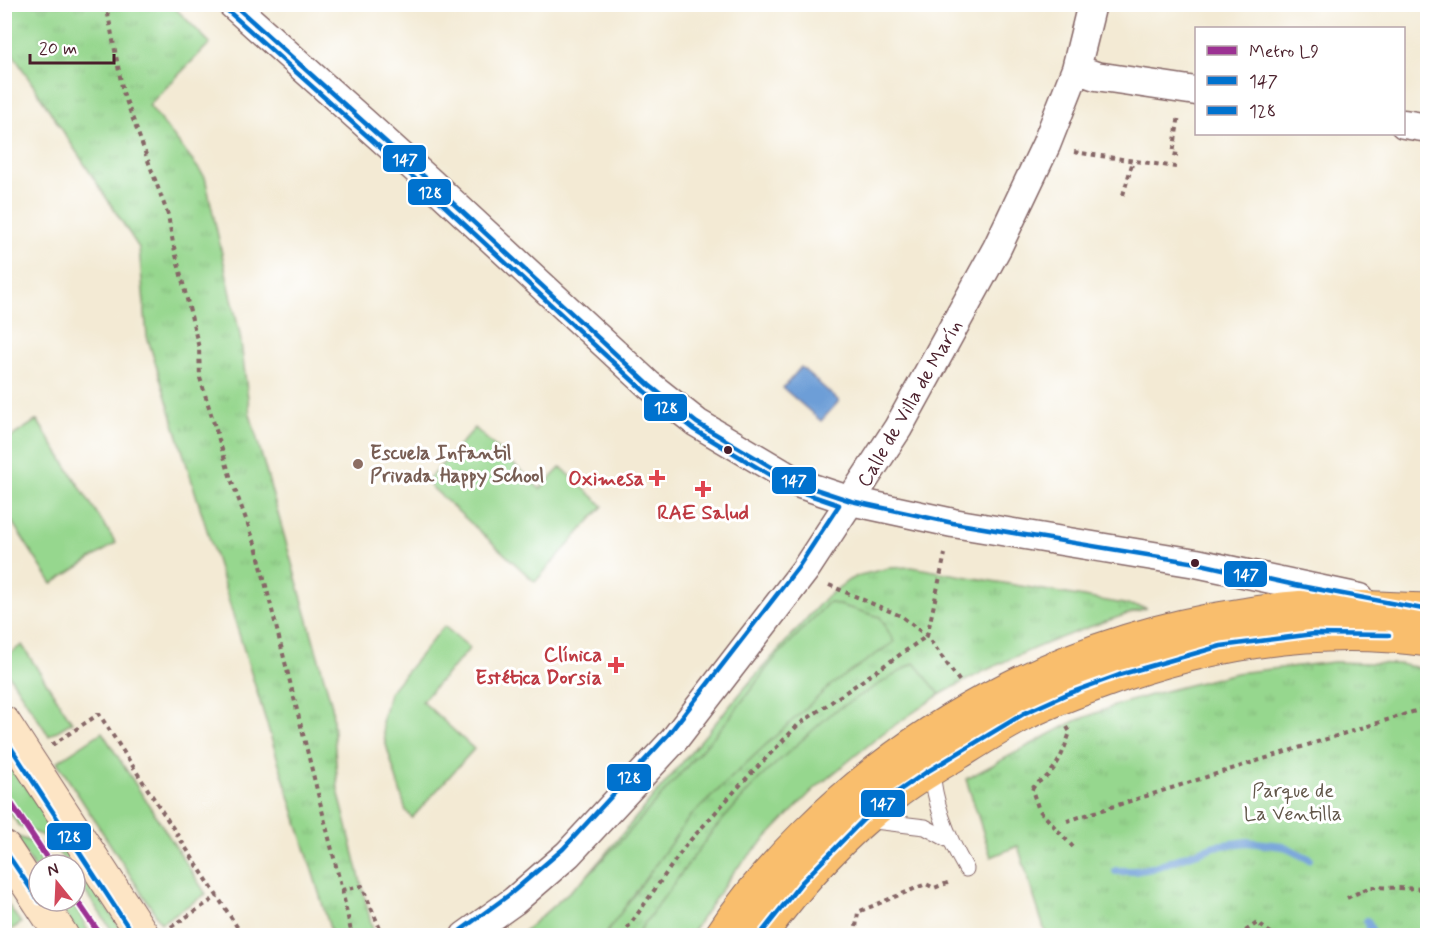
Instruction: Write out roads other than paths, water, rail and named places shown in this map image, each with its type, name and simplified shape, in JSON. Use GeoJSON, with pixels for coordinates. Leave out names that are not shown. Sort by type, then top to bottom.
{"type":"FeatureCollection","features":[{"type":"Feature","properties":{"kind":"main road"},"geometry":{"type":"LineString","coordinates":[[721,936],[782,858],[855,789],[910,746],[950,720],[1032,676],[1114,645],[1184,625],[1217,619],[1308,607],[1427,610]]}},
{"type":"Feature","properties":{"kind":"main road"},"geometry":{"type":"LineString","coordinates":[[759,936],[802,882],[863,820],[932,769],[1003,725],[1046,704],[1119,675],[1221,646],[1314,634],[1394,635],[1428,640]]}},
{"type":"Feature","properties":{"kind":"main road"},"geometry":{"type":"LineString","coordinates":[[4,723],[154,933]]}},
{"type":"Feature","properties":{"kind":"main road"},"geometry":{"type":"LineString","coordinates":[[4,848],[27,883]]}},
{"type":"Feature","properties":{"kind":"main road"},"geometry":{"type":"LineString","coordinates":[[47,913],[62,936]]}},
{"type":"Feature","properties":{"kind":"street"},"geometry":{"type":"LineString","coordinates":[[232,4],[428,180],[649,385],[697,423],[800,484],[851,501],[952,523],[1196,563],[1295,585],[1427,610]]}},
{"type":"Feature","properties":{"kind":"street","name":"Calle de Villa de Marín"},"geometry":{"type":"LineString","coordinates":[[465,936],[514,901],[568,854],[674,740],[805,570],[898,428],[997,248],[1046,145],[1076,69],[1092,4]]}},
{"type":"Feature","properties":{"kind":"street"},"geometry":{"type":"LineString","coordinates":[[1076,69],[1188,102]]}},
{"type":"Feature","properties":{"kind":"street"},"geometry":{"type":"LineString","coordinates":[[1405,124],[1428,128]]}},
{"type":"Feature","properties":{"kind":"lane"},"geometry":{"type":"LineString","coordinates":[[932,769],[933,790],[949,840],[966,869]]}},
{"type":"Feature","properties":{"kind":"lane"},"geometry":{"type":"LineString","coordinates":[[863,820],[925,827],[949,840]]}},
{"type":"Feature","properties":{"kind":"water"},"geometry":{"type":"Polygon","coordinates":[[[801,367],[839,401],[821,421],[783,388],[801,367]]]}},
{"type":"Feature","properties":{"kind":"waterway"},"geometry":{"type":"LineString","coordinates":[[1116,871],[1152,868],[1215,846],[1247,842],[1283,846],[1309,859]]}},
{"type":"Feature","properties":{"kind":"waterway"},"geometry":{"type":"LineString","coordinates":[[1367,921],[1374,936]]}},
{"type":"Feature","properties":{"kind":"metro line","name":"L9"},"geometry":{"type":"LineString","coordinates":[[4,793],[44,853]]}},
{"type":"Feature","properties":{"kind":"metro line","name":"L9"},"geometry":{"type":"LineString","coordinates":[[85,913],[101,936]]}},
{"type":"Feature","properties":{"kind":"place","name":"Escuela Infantil Privada Happy School"},"geometry":{"type":"Point","coordinates":[358,464]}},
{"type":"Feature","properties":{"kind":"place","name":"Oximesa"},"geometry":{"type":"Point","coordinates":[657,478]}},
{"type":"Feature","properties":{"kind":"place","name":"RAE Salud"},"geometry":{"type":"Point","coordinates":[703,489]}},
{"type":"Feature","properties":{"kind":"place","name":"Clínica Estética Dorsia"},"geometry":{"type":"Point","coordinates":[616,665]}},
{"type":"Feature","properties":{"kind":"park label","name":"Parque de La Ventilla"},"geometry":{"type":"Point","coordinates":[1293,802]}}]}
